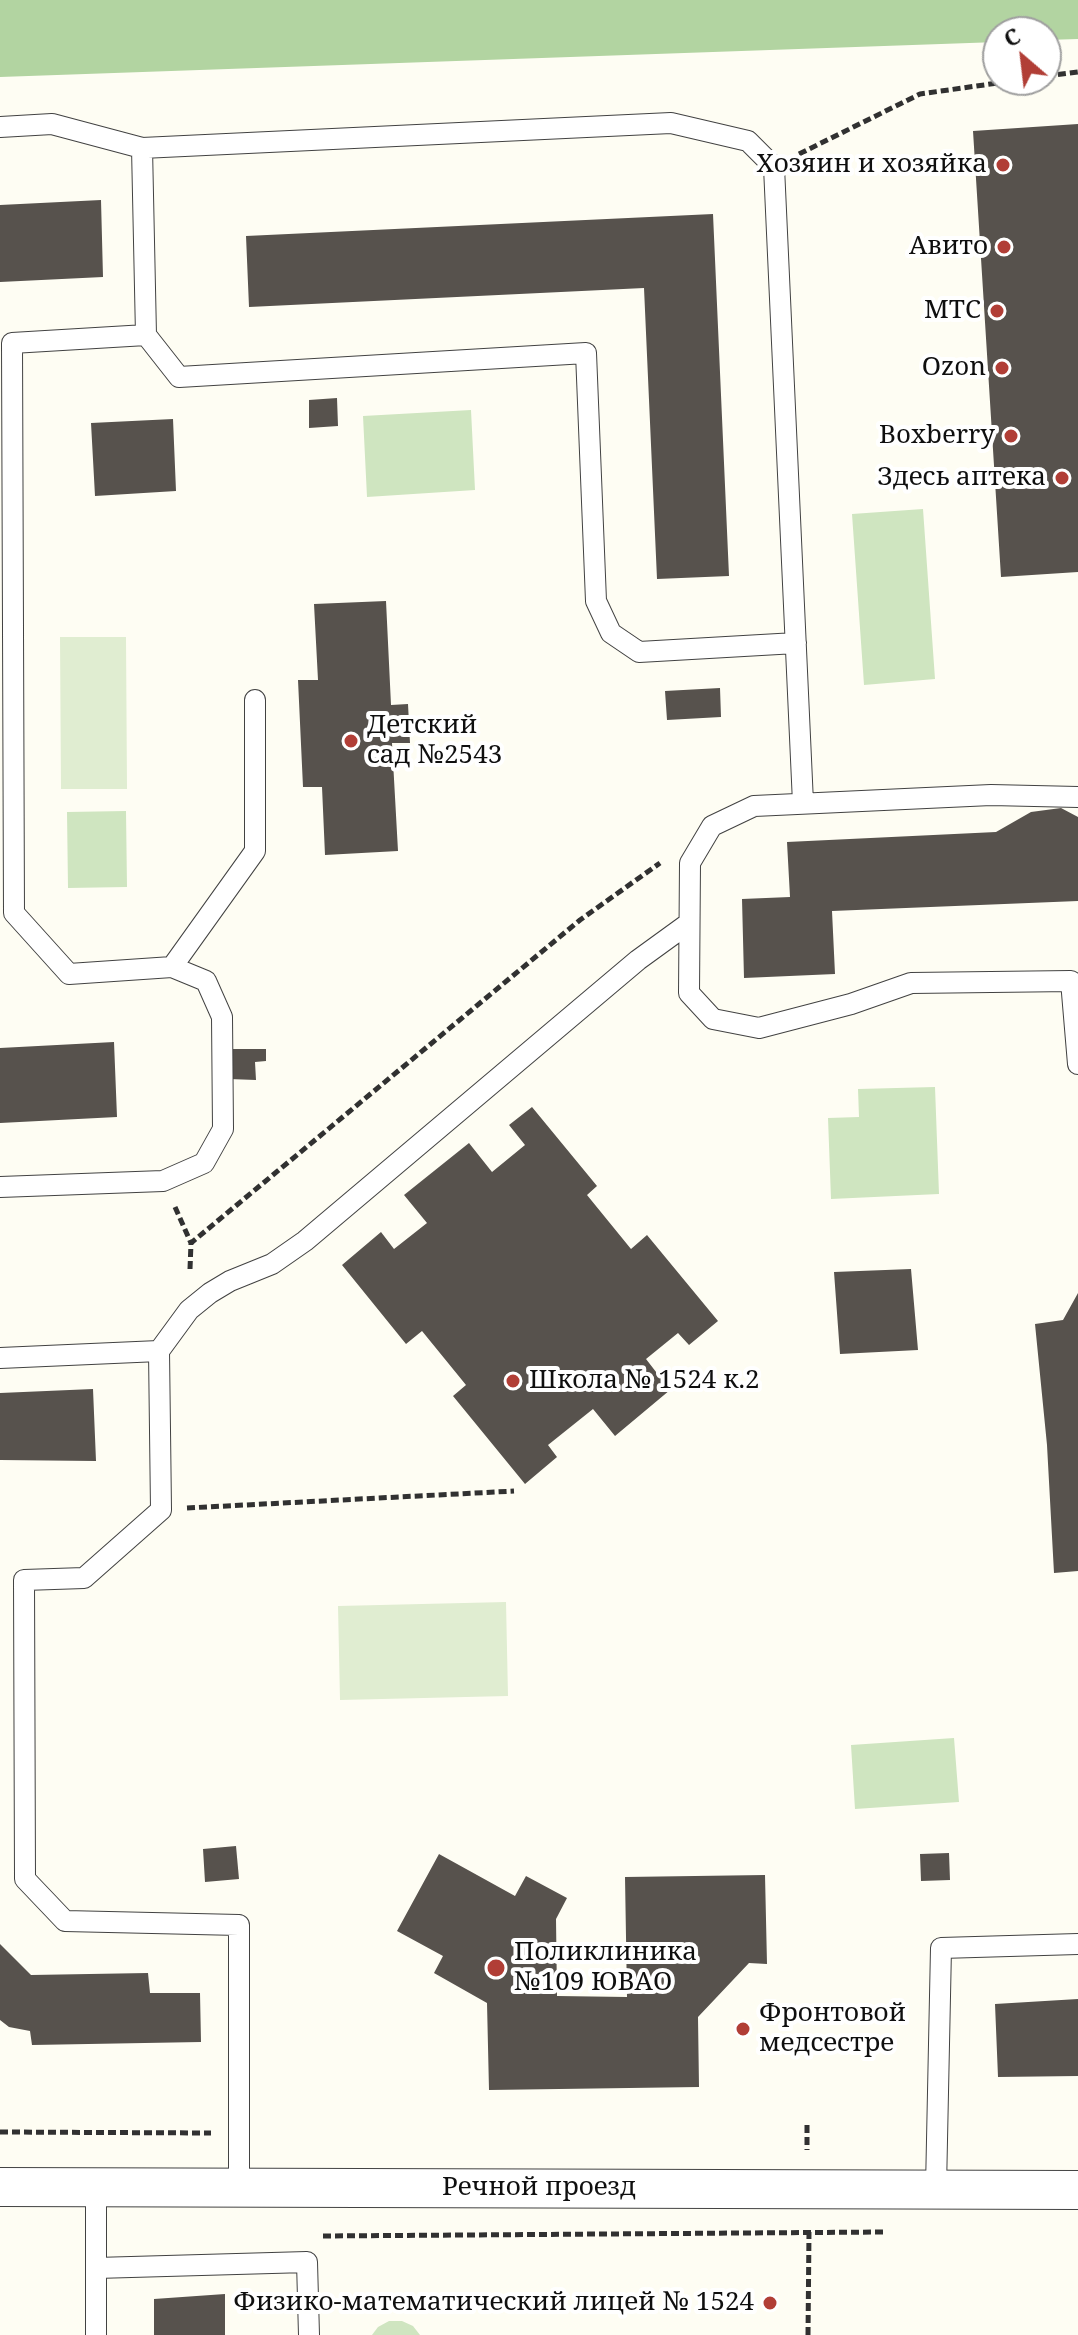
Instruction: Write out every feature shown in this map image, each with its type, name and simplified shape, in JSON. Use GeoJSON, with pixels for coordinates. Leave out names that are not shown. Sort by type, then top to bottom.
{"type":"FeatureCollection","features":[{"type":"Feature","properties":{"kind":"street","name":"Речной проезд"},"geometry":{"type":"LineString","coordinates":[[0,2187],[1078,2190]]}},
{"type":"Feature","properties":{"kind":"lane"},"geometry":{"type":"LineString","coordinates":[[0,127],[52,124],[142,148],[671,123],[748,141],[774,167],[803,803]]}},
{"type":"Feature","properties":{"kind":"lane"},"geometry":{"type":"LineString","coordinates":[[142,148],[146,335],[179,377],[586,353],[596,601],[611,633],[639,652],[796,643]]}},
{"type":"Feature","properties":{"kind":"lane"},"geometry":{"type":"LineString","coordinates":[[0,1187],[163,1181],[204,1163],[223,1129],[222,1017],[206,981],[172,967],[69,974],[14,913],[6,519],[12,343],[146,335]]}},
{"type":"Feature","properties":{"kind":"lane"},"geometry":{"type":"LineString","coordinates":[[172,967],[255,851],[255,700]]}},
{"type":"Feature","properties":{"kind":"lane"},"geometry":{"type":"LineString","coordinates":[[1078,797],[991,795],[754,806],[712,826],[690,863],[689,923],[689,993],[713,1019],[759,1028],[851,1004],[911,983],[1071,981],[1078,1064]]}},
{"type":"Feature","properties":{"kind":"lane"},"geometry":{"type":"LineString","coordinates":[[239,2188],[239,1925],[65,1921],[25,1879],[24,1580],[84,1578],[161,1510],[159,1351],[189,1310],[230,1281],[272,1264],[305,1241],[638,960],[689,923]]}},
{"type":"Feature","properties":{"kind":"lane"},"geometry":{"type":"LineString","coordinates":[[0,1358],[159,1351]]}},
{"type":"Feature","properties":{"kind":"lane"},"geometry":{"type":"LineString","coordinates":[[936,2188],[941,1948],[1078,1944]]}},
{"type":"Feature","properties":{"kind":"lane"},"geometry":{"type":"LineString","coordinates":[[96,2188],[96,2335]]}},
{"type":"Feature","properties":{"kind":"lane"},"geometry":{"type":"LineString","coordinates":[[96,2268],[307,2262],[309,2335]]}},
{"type":"Feature","properties":{"kind":"path"},"geometry":{"type":"LineString","coordinates":[[774,167],[920,94],[982,85]]}},
{"type":"Feature","properties":{"kind":"path"},"geometry":{"type":"LineString","coordinates":[[191,1243],[580,920],[664,860]]}},
{"type":"Feature","properties":{"kind":"path"},"geometry":{"type":"LineString","coordinates":[[163,1181],[191,1243],[189,1310]]}},
{"type":"Feature","properties":{"kind":"path"},"geometry":{"type":"LineString","coordinates":[[161,1510],[514,1491]]}},
{"type":"Feature","properties":{"kind":"path"},"geometry":{"type":"LineString","coordinates":[[0,2132],[239,2134]]}},
{"type":"Feature","properties":{"kind":"path"},"geometry":{"type":"LineString","coordinates":[[318,2236],[888,2232]]}},
{"type":"Feature","properties":{"kind":"green space"},"geometry":{"type":"Polygon","coordinates":[[[0,0],[1078,0],[1078,39],[1062,40],[1062,16],[982,16],[982,43],[0,77],[0,0]]]}},
{"type":"Feature","properties":{"kind":"green space"},"geometry":{"type":"Polygon","coordinates":[[[471,410],[475,490],[367,497],[363,416],[471,410]]]}},
{"type":"Feature","properties":{"kind":"green space"},"geometry":{"type":"Polygon","coordinates":[[[923,509],[935,679],[864,685],[852,514],[923,509]]]}},
{"type":"Feature","properties":{"kind":"green space"},"geometry":{"type":"Polygon","coordinates":[[[60,637],[126,637],[127,789],[61,789],[60,637]]]}},
{"type":"Feature","properties":{"kind":"green space"},"geometry":{"type":"Polygon","coordinates":[[[126,811],[127,887],[68,888],[67,812],[126,811]]]}},
{"type":"Feature","properties":{"kind":"green space"},"geometry":{"type":"Polygon","coordinates":[[[935,1087],[939,1194],[831,1199],[828,1118],[859,1117],[858,1089],[935,1087]]]}},
{"type":"Feature","properties":{"kind":"green space"},"geometry":{"type":"Polygon","coordinates":[[[506,1602],[508,1696],[340,1700],[338,1606],[506,1602]]]}},
{"type":"Feature","properties":{"kind":"green space"},"geometry":{"type":"Polygon","coordinates":[[[954,1738],[959,1802],[855,1809],[851,1745],[954,1738]]]}},
{"type":"Feature","properties":{"kind":"green space"},"geometry":{"type":"Polygon","coordinates":[[[389,2321],[402,2321],[413,2326],[420,2335],[372,2335],[389,2321]]]}},
{"type":"Feature","properties":{"kind":"building"},"geometry":{"type":"Polygon","coordinates":[[[1078,124],[1078,572],[1001,577],[973,131],[1078,124]]]}},
{"type":"Feature","properties":{"kind":"building"},"geometry":{"type":"Polygon","coordinates":[[[101,200],[103,277],[0,282],[0,205],[101,200]]]}},
{"type":"Feature","properties":{"kind":"building"},"geometry":{"type":"Polygon","coordinates":[[[713,214],[729,576],[657,579],[644,288],[249,307],[246,236],[713,214]]]}},
{"type":"Feature","properties":{"kind":"building"},"geometry":{"type":"Polygon","coordinates":[[[337,398],[338,426],[309,428],[309,400],[337,398]]]}},
{"type":"Feature","properties":{"kind":"building"},"geometry":{"type":"Polygon","coordinates":[[[173,419],[176,491],[95,496],[91,423],[173,419]]]}},
{"type":"Feature","properties":{"kind":"building"},"geometry":{"type":"Polygon","coordinates":[[[386,601],[391,705],[408,704],[410,743],[392,743],[398,851],[325,855],[322,787],[303,787],[298,680],[318,680],[314,604],[386,601]]]}},
{"type":"Feature","properties":{"kind":"building"},"geometry":{"type":"Polygon","coordinates":[[[720,688],[721,717],[667,720],[665,691],[720,688]]]}},
{"type":"Feature","properties":{"kind":"building"},"geometry":{"type":"Polygon","coordinates":[[[1061,808],[1078,817],[1078,901],[832,911],[835,974],[744,978],[742,899],[790,897],[787,842],[996,832],[1031,812],[1061,808]]]}},
{"type":"Feature","properties":{"kind":"building"},"geometry":{"type":"Polygon","coordinates":[[[114,1042],[117,1117],[0,1123],[0,1048],[114,1042]]]}},
{"type":"Feature","properties":{"kind":"building"},"geometry":{"type":"Polygon","coordinates":[[[228,1049],[266,1049],[266,1061],[255,1062],[256,1080],[229,1079],[228,1049]]]}},
{"type":"Feature","properties":{"kind":"building"},"geometry":{"type":"Polygon","coordinates":[[[532,1107],[597,1186],[587,1195],[631,1249],[647,1235],[718,1321],[689,1345],[678,1333],[646,1359],[670,1390],[615,1436],[593,1409],[548,1445],[557,1457],[525,1484],[453,1396],[466,1385],[422,1331],[406,1344],[342,1265],[381,1232],[394,1249],[427,1223],[404,1195],[469,1143],[492,1172],[525,1145],[509,1125],[532,1107]]]}},
{"type":"Feature","properties":{"kind":"building"},"geometry":{"type":"Polygon","coordinates":[[[911,1269],[918,1350],[840,1354],[834,1272],[911,1269]]]}},
{"type":"Feature","properties":{"kind":"building"},"geometry":{"type":"Polygon","coordinates":[[[1078,1293],[1078,1571],[1054,1573],[1047,1445],[1035,1324],[1063,1320],[1078,1293]]]}},
{"type":"Feature","properties":{"kind":"building"},"geometry":{"type":"Polygon","coordinates":[[[93,1389],[96,1461],[0,1460],[0,1393],[93,1389]]]}},
{"type":"Feature","properties":{"kind":"building"},"geometry":{"type":"Polygon","coordinates":[[[236,1846],[239,1879],[205,1882],[203,1849],[236,1846]]]}},
{"type":"Feature","properties":{"kind":"building"},"geometry":{"type":"Polygon","coordinates":[[[949,1853],[950,1880],[921,1881],[920,1854],[949,1853]]]}},
{"type":"Feature","properties":{"kind":"building","name":"Поликлиника №109 ЮВАО"},"geometry":{"type":"Polygon","coordinates":[[[439,1854],[515,1896],[526,1876],[567,1898],[556,1919],[557,1996],[627,1997],[625,1877],[765,1875],[767,1964],[749,1963],[698,2017],[699,2087],[489,2090],[487,2003],[434,1973],[443,1956],[397,1931],[439,1854]]]}},
{"type":"Feature","properties":{"kind":"building"},"geometry":{"type":"Polygon","coordinates":[[[0,1944],[31,1975],[148,1973],[150,1993],[200,1993],[201,2042],[32,2045],[30,2031],[9,2027],[0,2020],[0,1944]]]}},
{"type":"Feature","properties":{"kind":"building"},"geometry":{"type":"Polygon","coordinates":[[[1078,1999],[1078,2076],[998,2077],[995,2004],[1078,1999]]]}},
{"type":"Feature","properties":{"kind":"building"},"geometry":{"type":"Polygon","coordinates":[[[225,2294],[225,2335],[154,2335],[154,2299],[225,2294]]]}},
{"type":"Feature","properties":{"kind":"place","name":"Хозяин и хозяйка"},"geometry":{"type":"Point","coordinates":[1003,165]}},
{"type":"Feature","properties":{"kind":"place","name":"Авито"},"geometry":{"type":"Point","coordinates":[1004,247]}},
{"type":"Feature","properties":{"kind":"place","name":"МТС"},"geometry":{"type":"Point","coordinates":[997,311]}},
{"type":"Feature","properties":{"kind":"place","name":"Ozon"},"geometry":{"type":"Point","coordinates":[1002,368]}},
{"type":"Feature","properties":{"kind":"place","name":"Boxberry"},"geometry":{"type":"Point","coordinates":[1011,436]}},
{"type":"Feature","properties":{"kind":"place","name":"Здесь аптека"},"geometry":{"type":"Point","coordinates":[1062,478]}},
{"type":"Feature","properties":{"kind":"place","name":"Детский сад №2543"},"geometry":{"type":"Point","coordinates":[351,741]}},
{"type":"Feature","properties":{"kind":"place","name":"Школа № 1524 к.2"},"geometry":{"type":"Point","coordinates":[513,1381]}},
{"type":"Feature","properties":{"kind":"place","name":"Поликлиника №109 ЮВАО"},"geometry":{"type":"Point","coordinates":[496,1968]}},
{"type":"Feature","properties":{"kind":"place","name":"Фронтовой медсестре"},"geometry":{"type":"Point","coordinates":[743,2029]}},
{"type":"Feature","properties":{"kind":"place","name":"Физико-математический лицей № 1524"},"geometry":{"type":"Point","coordinates":[770,2303]}}]}
